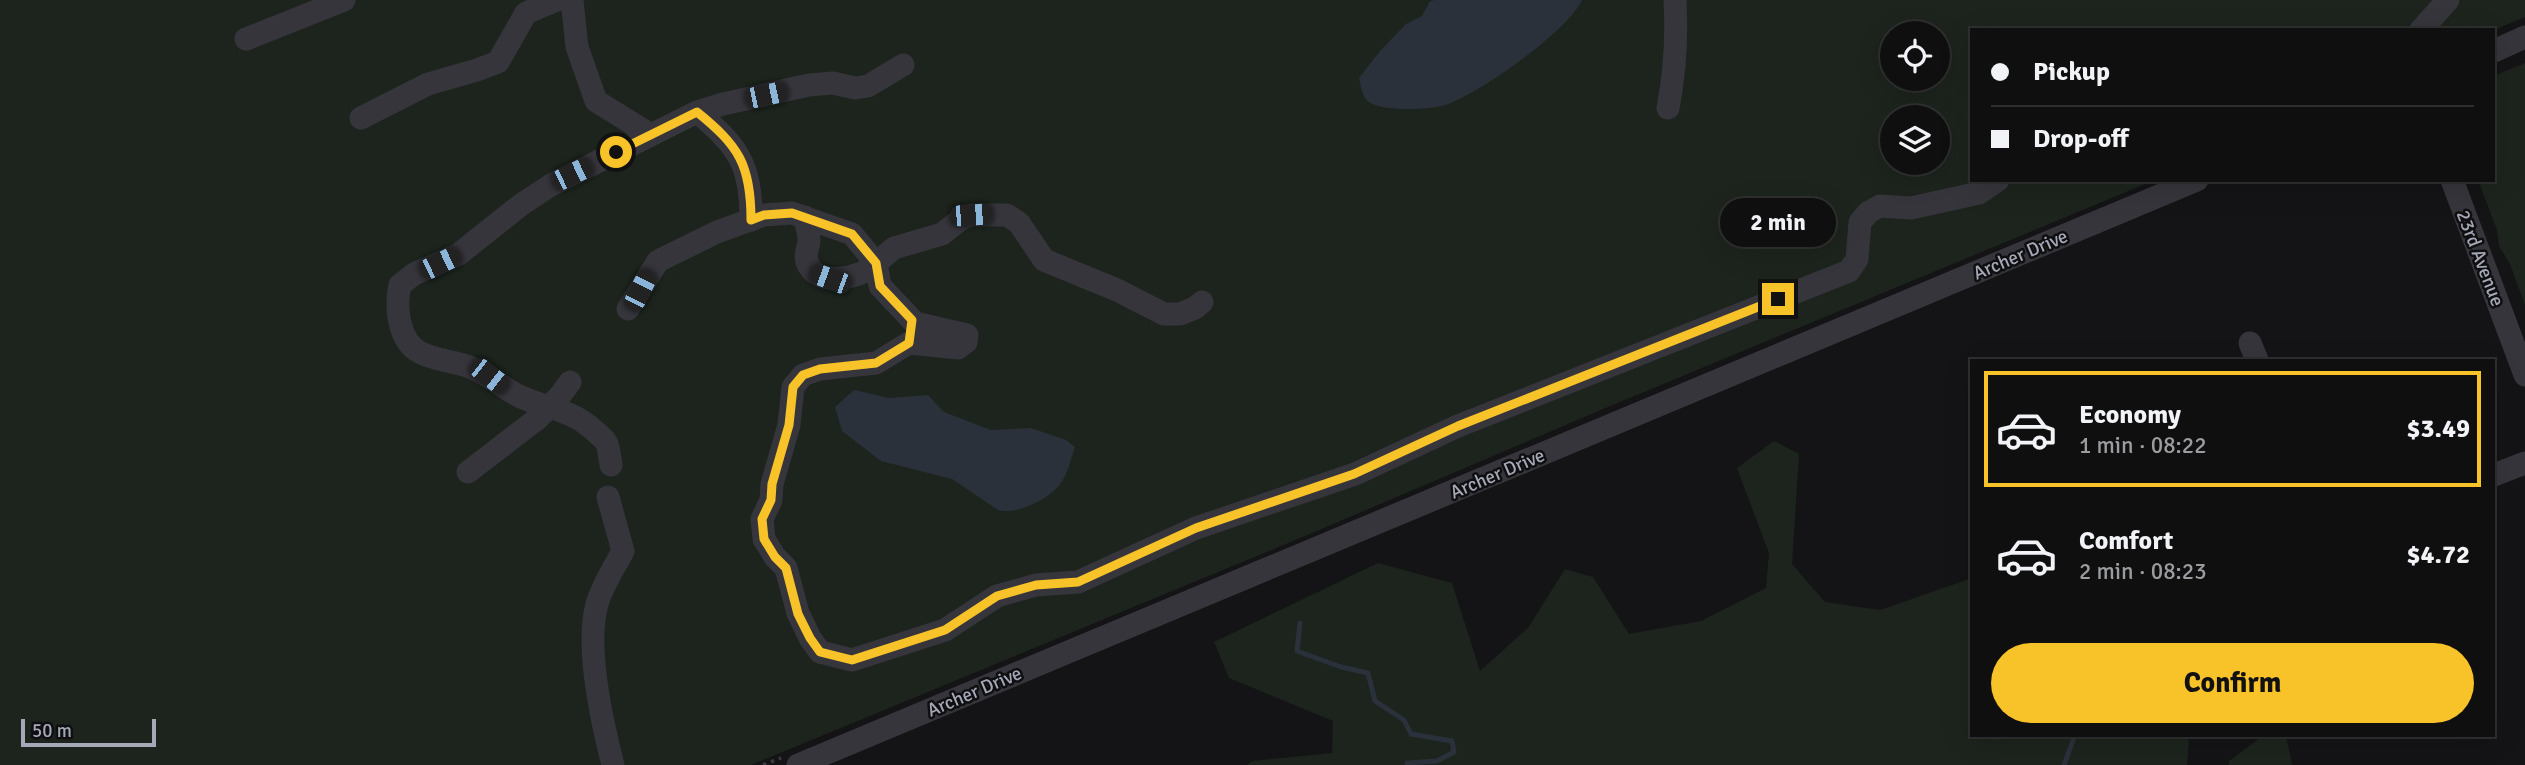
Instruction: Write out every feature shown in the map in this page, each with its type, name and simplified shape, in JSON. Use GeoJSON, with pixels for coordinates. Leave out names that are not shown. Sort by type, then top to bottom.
{"type":"FeatureCollection","features":[{"type":"Feature","properties":{"kind":"street"},"geometry":{"type":"LineString","coordinates":[[246,39],[344,0]]}},
{"type":"Feature","properties":{"kind":"street"},"geometry":{"type":"LineString","coordinates":[[361,118],[428,84],[498,62],[526,13],[557,0]]}},
{"type":"Feature","properties":{"kind":"street"},"geometry":{"type":"LineString","coordinates":[[572,0],[577,47],[596,100],[650,135]]}},
{"type":"Feature","properties":{"kind":"street"},"geometry":{"type":"LineString","coordinates":[[1668,108],[1674,77],[1677,28],[1675,0]]}},
{"type":"Feature","properties":{"kind":"street"},"geometry":{"type":"LineString","coordinates":[[2422,28],[2448,0]]}},
{"type":"Feature","properties":{"kind":"street"},"geometry":{"type":"LineString","coordinates":[[2495,51],[2525,37]]}},
{"type":"Feature","properties":{"kind":"street"},"geometry":{"type":"LineString","coordinates":[[611,465],[606,441],[583,419],[564,410],[537,405],[467,366],[441,361],[418,352],[402,327],[396,302],[400,285],[414,274],[459,254],[522,204],[551,185],[697,112],[809,85],[832,83],[855,88],[869,86],[903,65]]}},
{"type":"Feature","properties":{"kind":"street"},"geometry":{"type":"LineString","coordinates":[[697,112],[723,133],[742,160],[750,192],[751,220]]}},
{"type":"Feature","properties":{"kind":"street"},"geometry":{"type":"LineString","coordinates":[[616,152],[618,116]]}},
{"type":"Feature","properties":{"kind":"street"},"geometry":{"type":"LineString","coordinates":[[628,309],[658,261],[717,232],[764,215],[792,213],[852,234],[876,263],[880,286],[910,331],[876,363],[811,372],[803,375],[793,387],[789,425],[772,484],[771,500],[762,519],[764,539],[775,557],[786,568],[798,614],[810,638],[820,652],[852,660],[945,630],[997,596],[1036,585],[1078,582],[1196,528],[1354,474],[1458,426],[1849,271],[1857,259],[1860,222],[1880,206],[1911,208],[1979,193],[1995,182]]}},
{"type":"Feature","properties":{"kind":"street","name":"Archer Drive"},"geometry":{"type":"LineString","coordinates":[[798,765],[2192,182]]}},
{"type":"Feature","properties":{"kind":"street","name":"23rd Avenue"},"geometry":{"type":"LineString","coordinates":[[2453,182],[2525,375]]}},
{"type":"Feature","properties":{"kind":"street"},"geometry":{"type":"LineString","coordinates":[[805,218],[809,242],[806,251],[807,264],[817,274],[830,279],[859,275],[870,270],[894,248],[942,234],[961,219],[971,215],[1007,215],[1019,223],[1044,260],[1117,290],[1164,314],[1180,314],[1202,302]]}},
{"type":"Feature","properties":{"kind":"street"},"geometry":{"type":"LineString","coordinates":[[468,472],[537,419],[565,389]]}},
{"type":"Feature","properties":{"kind":"street"},"geometry":{"type":"LineString","coordinates":[[2495,475],[2525,463]]}},
{"type":"Feature","properties":{"kind":"street"},"geometry":{"type":"LineString","coordinates":[[608,497],[623,551],[597,604],[593,636],[594,664],[613,765]]}},
{"type":"Feature","properties":{"kind":"shaded area"},"geometry":{"type":"Polygon","coordinates":[[[0,0],[2525,0],[2525,17],[2495,30],[1970,28],[1970,182],[2150,182],[751,765],[0,765],[0,0]]]}},
{"type":"Feature","properties":{"kind":"shaded area"},"geometry":{"type":"Polygon","coordinates":[[[1582,0],[1574,13],[1542,43],[1501,74],[1463,97],[1441,106],[1420,109],[1396,109],[1369,102],[1363,95],[1359,78],[1406,24],[1422,16],[1430,1],[1582,0]]]}},
{"type":"Feature","properties":{"kind":"shaded area"},"geometry":{"type":"Polygon","coordinates":[[[2525,63],[2525,305],[2510,264],[2499,246],[2497,230],[2479,182],[2495,182],[2495,76],[2525,63]]]}},
{"type":"Feature","properties":{"kind":"shaded area"},"geometry":{"type":"Polygon","coordinates":[[[854,390],[889,398],[928,395],[944,412],[991,430],[1031,428],[1066,440],[1075,447],[1063,479],[1049,495],[1023,508],[998,510],[952,479],[881,461],[842,431],[835,407],[854,390]]]}},
{"type":"Feature","properties":{"kind":"shaded area"},"geometry":{"type":"Polygon","coordinates":[[[1774,441],[1799,454],[1792,564],[1825,602],[1880,610],[1970,579],[1970,737],[2187,737],[2187,765],[1247,765],[1252,761],[1332,753],[1333,721],[1229,678],[1214,642],[1378,563],[1452,583],[1480,671],[1528,628],[1565,569],[1593,577],[1629,634],[1701,621],[1766,588],[1769,553],[1737,468],[1774,441]]]}},
{"type":"Feature","properties":{"kind":"shaded area"},"geometry":{"type":"Polygon","coordinates":[[[2261,737],[2286,737],[2292,765],[2229,765],[2229,761],[2261,737]]]}},
{"type":"Feature","properties":{"kind":"waterway"},"geometry":{"type":"LineString","coordinates":[[1300,623],[1297,651],[1341,667],[1368,673],[1375,701],[1404,720],[1411,734],[1452,741],[1454,752],[1437,761],[1407,763],[1408,765]]}},
{"type":"Feature","properties":{"kind":"waterway"},"geometry":{"type":"LineString","coordinates":[[2064,765],[2074,737]]}},
{"type":"Feature","properties":{"kind":"route"},"geometry":{"type":"LineString","coordinates":[[616,152],[697,112],[723,133],[742,160],[750,192],[751,220],[764,215],[792,213],[852,234],[876,263],[880,286],[912,320],[909,343],[895,353],[876,363],[820,369],[803,375],[793,387],[789,425],[772,484],[771,500],[762,519],[764,539],[775,557],[786,568],[793,586],[798,614],[810,638],[820,652],[852,660],[945,630],[997,596],[1036,585],[1078,582],[1196,528],[1354,474],[1458,426],[1778,299]]}}]}
